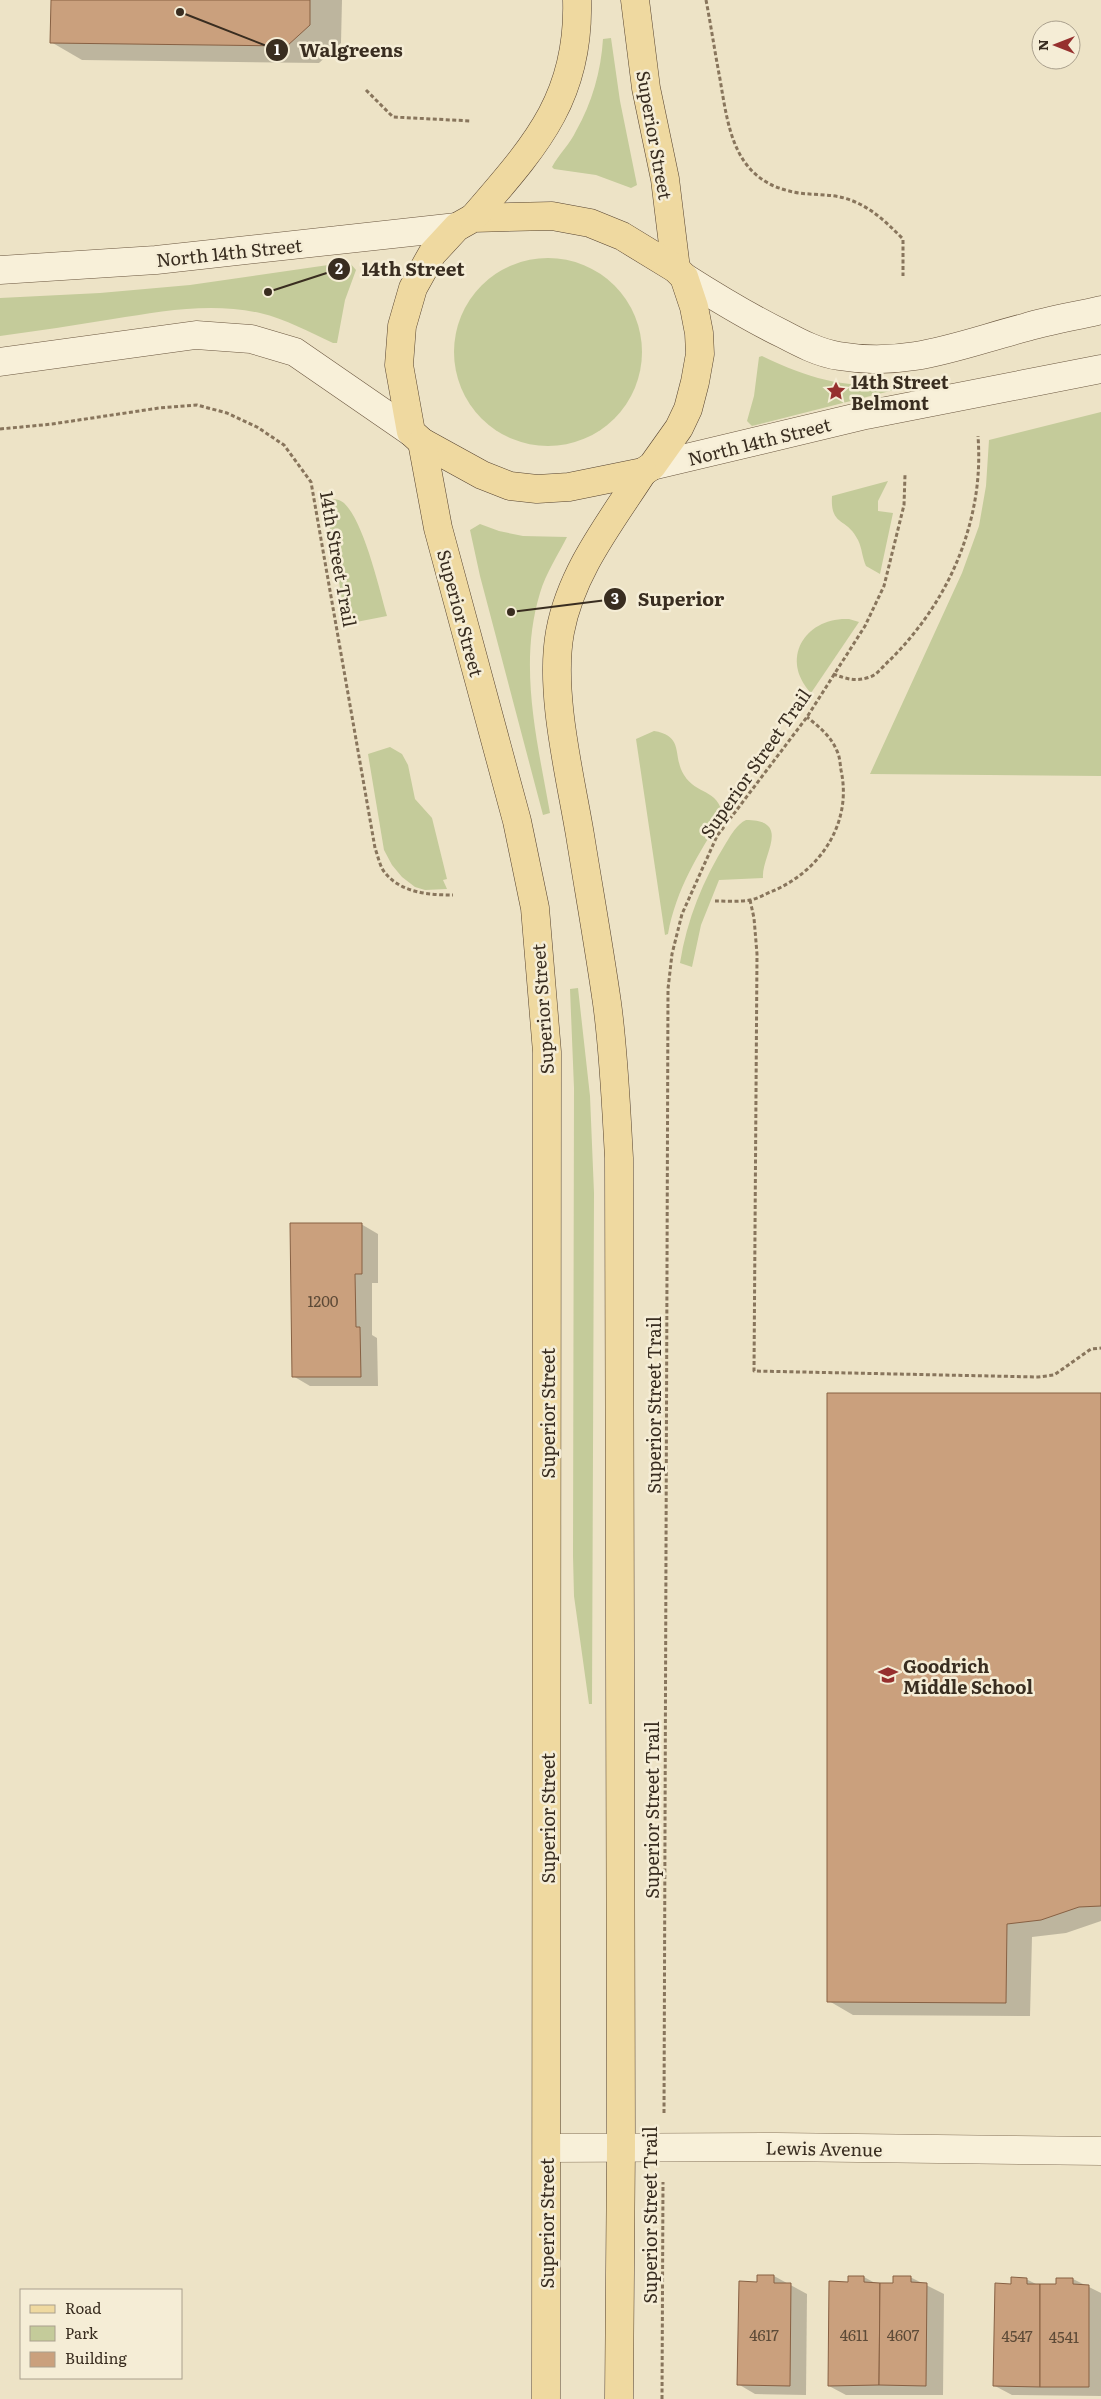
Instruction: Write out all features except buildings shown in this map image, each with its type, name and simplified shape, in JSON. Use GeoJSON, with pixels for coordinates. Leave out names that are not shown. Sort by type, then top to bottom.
{"type":"FeatureCollection","features":[{"type":"Feature","properties":{"kind":"main road"},"geometry":{"type":"LineString","coordinates":[[465,222],[527,156],[561,98],[572,66],[578,30],[577,0]]}},
{"type":"Feature","properties":{"kind":"main road","name":"Superior Street"},"geometry":{"type":"LineString","coordinates":[[635,0],[646,88],[665,179],[680,273],[694,306],[700,354],[688,408],[667,447],[648,469]]}},
{"type":"Feature","properties":{"kind":"main road"},"geometry":{"type":"LineString","coordinates":[[465,222],[552,216],[590,222],[622,236],[742,314],[806,346],[837,356],[872,359],[918,357],[1028,327],[1101,310]]}},
{"type":"Feature","properties":{"kind":"main road","name":"North 14th Street"},"geometry":{"type":"LineString","coordinates":[[0,270],[156,260],[465,222]]}},
{"type":"Feature","properties":{"kind":"main road","name":"Superior Street"},"geometry":{"type":"LineString","coordinates":[[465,222],[432,254],[414,288],[402,326],[399,365],[438,528],[497,744],[525,860],[535,908],[547,1052],[546,2399]]}},
{"type":"Feature","properties":{"kind":"main road"},"geometry":{"type":"LineString","coordinates":[[0,362],[196,335],[251,339],[295,352],[417,437],[482,475],[510,486],[537,490],[569,488],[648,469]]}},
{"type":"Feature","properties":{"kind":"main road","name":"North 14th Street"},"geometry":{"type":"LineString","coordinates":[[648,469],[866,415],[1101,369]]}},
{"type":"Feature","properties":{"kind":"main road"},"geometry":{"type":"LineString","coordinates":[[619,2399],[621,2147],[619,1158],[615,1087],[607,1004],[563,729],[558,680],[560,633],[571,590],[590,554],[648,469]]}},
{"type":"Feature","properties":{"kind":"main road","name":"Lewis Avenue"},"geometry":{"type":"LineString","coordinates":[[546,2148],[664,2147],[1101,2151]]}},
{"type":"Feature","properties":{"kind":"path"},"geometry":{"type":"LineString","coordinates":[[706,0],[727,124],[737,151],[751,171],[775,188],[843,197],[865,206],[880,216],[903,239],[903,276]]}},
{"type":"Feature","properties":{"kind":"path"},"geometry":{"type":"LineString","coordinates":[[366,90],[393,117],[471,121]]}},
{"type":"Feature","properties":{"kind":"path","name":"14th Street Trail"},"geometry":{"type":"LineString","coordinates":[[0,429],[52,424],[197,404],[227,413],[257,427],[284,445],[311,482],[375,848],[385,874],[404,888],[421,893],[452,895]]}},
{"type":"Feature","properties":{"kind":"path"},"geometry":{"type":"LineString","coordinates":[[833,674],[851,681],[872,677],[927,618],[946,586],[962,550],[972,518],[980,463],[978,436]]}},
{"type":"Feature","properties":{"kind":"path","name":"Superior Street Trail"},"geometry":{"type":"LineString","coordinates":[[662,2399],[668,989],[672,954],[685,907],[717,836],[807,717],[865,626],[884,586],[904,505],[905,475]]}},
{"type":"Feature","properties":{"kind":"path"},"geometry":{"type":"LineString","coordinates":[[715,901],[750,900],[781,888],[807,872],[827,848],[838,824],[844,803],[844,782],[837,751],[824,731],[807,717]]}},
{"type":"Feature","properties":{"kind":"path"},"geometry":{"type":"LineString","coordinates":[[750,900],[754,918],[757,954],[754,1371],[1038,1377],[1054,1375],[1092,1349],[1101,1348]]}},
{"type":"Feature","properties":{"kind":"green space"},"geometry":{"type":"Polygon","coordinates":[[[611,38],[620,101],[637,185],[631,188],[596,175],[554,169],[552,167],[582,120],[595,86],[603,39],[611,38]]]}},
{"type":"Feature","properties":{"kind":"green space"},"geometry":{"type":"Polygon","coordinates":[[[557,258],[584,265],[615,285],[635,316],[641,334],[641,370],[635,388],[615,419],[584,439],[566,445],[539,446],[530,445],[504,435],[488,425],[475,412],[461,388],[455,370],[454,343],[455,334],[465,308],[475,292],[488,279],[512,265],[530,259],[557,258]]]}},
{"type":"Feature","properties":{"kind":"green space"},"geometry":{"type":"Polygon","coordinates":[[[349,262],[356,270],[345,300],[337,343],[270,316],[223,308],[168,311],[0,336],[0,298],[100,293],[190,285],[349,262]]]}},
{"type":"Feature","properties":{"kind":"green space"},"geometry":{"type":"Polygon","coordinates":[[[762,356],[781,365],[830,381],[846,384],[902,386],[902,388],[752,426],[747,421],[754,396],[759,357],[762,356]]]}},
{"type":"Feature","properties":{"kind":"green space"},"geometry":{"type":"Polygon","coordinates":[[[1101,412],[1101,776],[870,774],[962,573],[979,526],[986,486],[989,440],[1101,412]]]}},
{"type":"Feature","properties":{"kind":"green space"},"geometry":{"type":"Polygon","coordinates":[[[888,481],[878,501],[878,511],[893,513],[880,574],[866,566],[854,533],[834,513],[832,496],[888,481]]]}},
{"type":"Feature","properties":{"kind":"green space"},"geometry":{"type":"Polygon","coordinates":[[[329,499],[337,499],[344,503],[358,525],[370,556],[387,616],[346,624],[327,510],[329,499]]]}},
{"type":"Feature","properties":{"kind":"green space"},"geometry":{"type":"Polygon","coordinates":[[[480,524],[499,531],[523,536],[567,537],[540,593],[530,647],[530,675],[535,730],[550,813],[543,815],[480,576],[470,530],[480,524]]]}},
{"type":"Feature","properties":{"kind":"green space"},"geometry":{"type":"Polygon","coordinates":[[[849,619],[859,622],[811,693],[802,680],[797,667],[797,654],[801,642],[820,625],[833,620],[849,619]]]}},
{"type":"Feature","properties":{"kind":"green space"},"geometry":{"type":"Polygon","coordinates":[[[654,731],[670,737],[674,742],[684,775],[694,786],[712,796],[720,807],[723,816],[689,872],[676,902],[668,934],[665,935],[636,739],[654,731]]]}},
{"type":"Feature","properties":{"kind":"green space"},"geometry":{"type":"Polygon","coordinates":[[[390,747],[402,754],[408,765],[415,799],[432,818],[447,879],[443,880],[447,889],[425,890],[415,887],[402,877],[392,865],[384,850],[368,754],[390,747]]]}},
{"type":"Feature","properties":{"kind":"green space"},"geometry":{"type":"Polygon","coordinates":[[[746,820],[760,822],[768,826],[772,833],[763,878],[719,880],[701,925],[692,967],[680,963],[687,931],[703,886],[730,837],[737,827],[746,820]]]}},
{"type":"Feature","properties":{"kind":"green space"},"geometry":{"type":"Polygon","coordinates":[[[578,988],[590,1096],[594,1193],[592,1704],[589,1704],[574,1596],[573,1556],[574,1088],[570,989],[578,988]]]}},
{"type":"Feature","properties":{"kind":"place","name":"Walgreens"},"geometry":{"type":"Point","coordinates":[180,12]}},
{"type":"Feature","properties":{"kind":"place","name":"14th Street"},"geometry":{"type":"Point","coordinates":[268,292]}},
{"type":"Feature","properties":{"kind":"place","name":"14th Street Belmont"},"geometry":{"type":"Point","coordinates":[836,391]}},
{"type":"Feature","properties":{"kind":"place","name":"Superior"},"geometry":{"type":"Point","coordinates":[511,612]}},
{"type":"Feature","properties":{"kind":"place","name":"Goodrich Middle School"},"geometry":{"type":"Point","coordinates":[888,1675]}}]}
